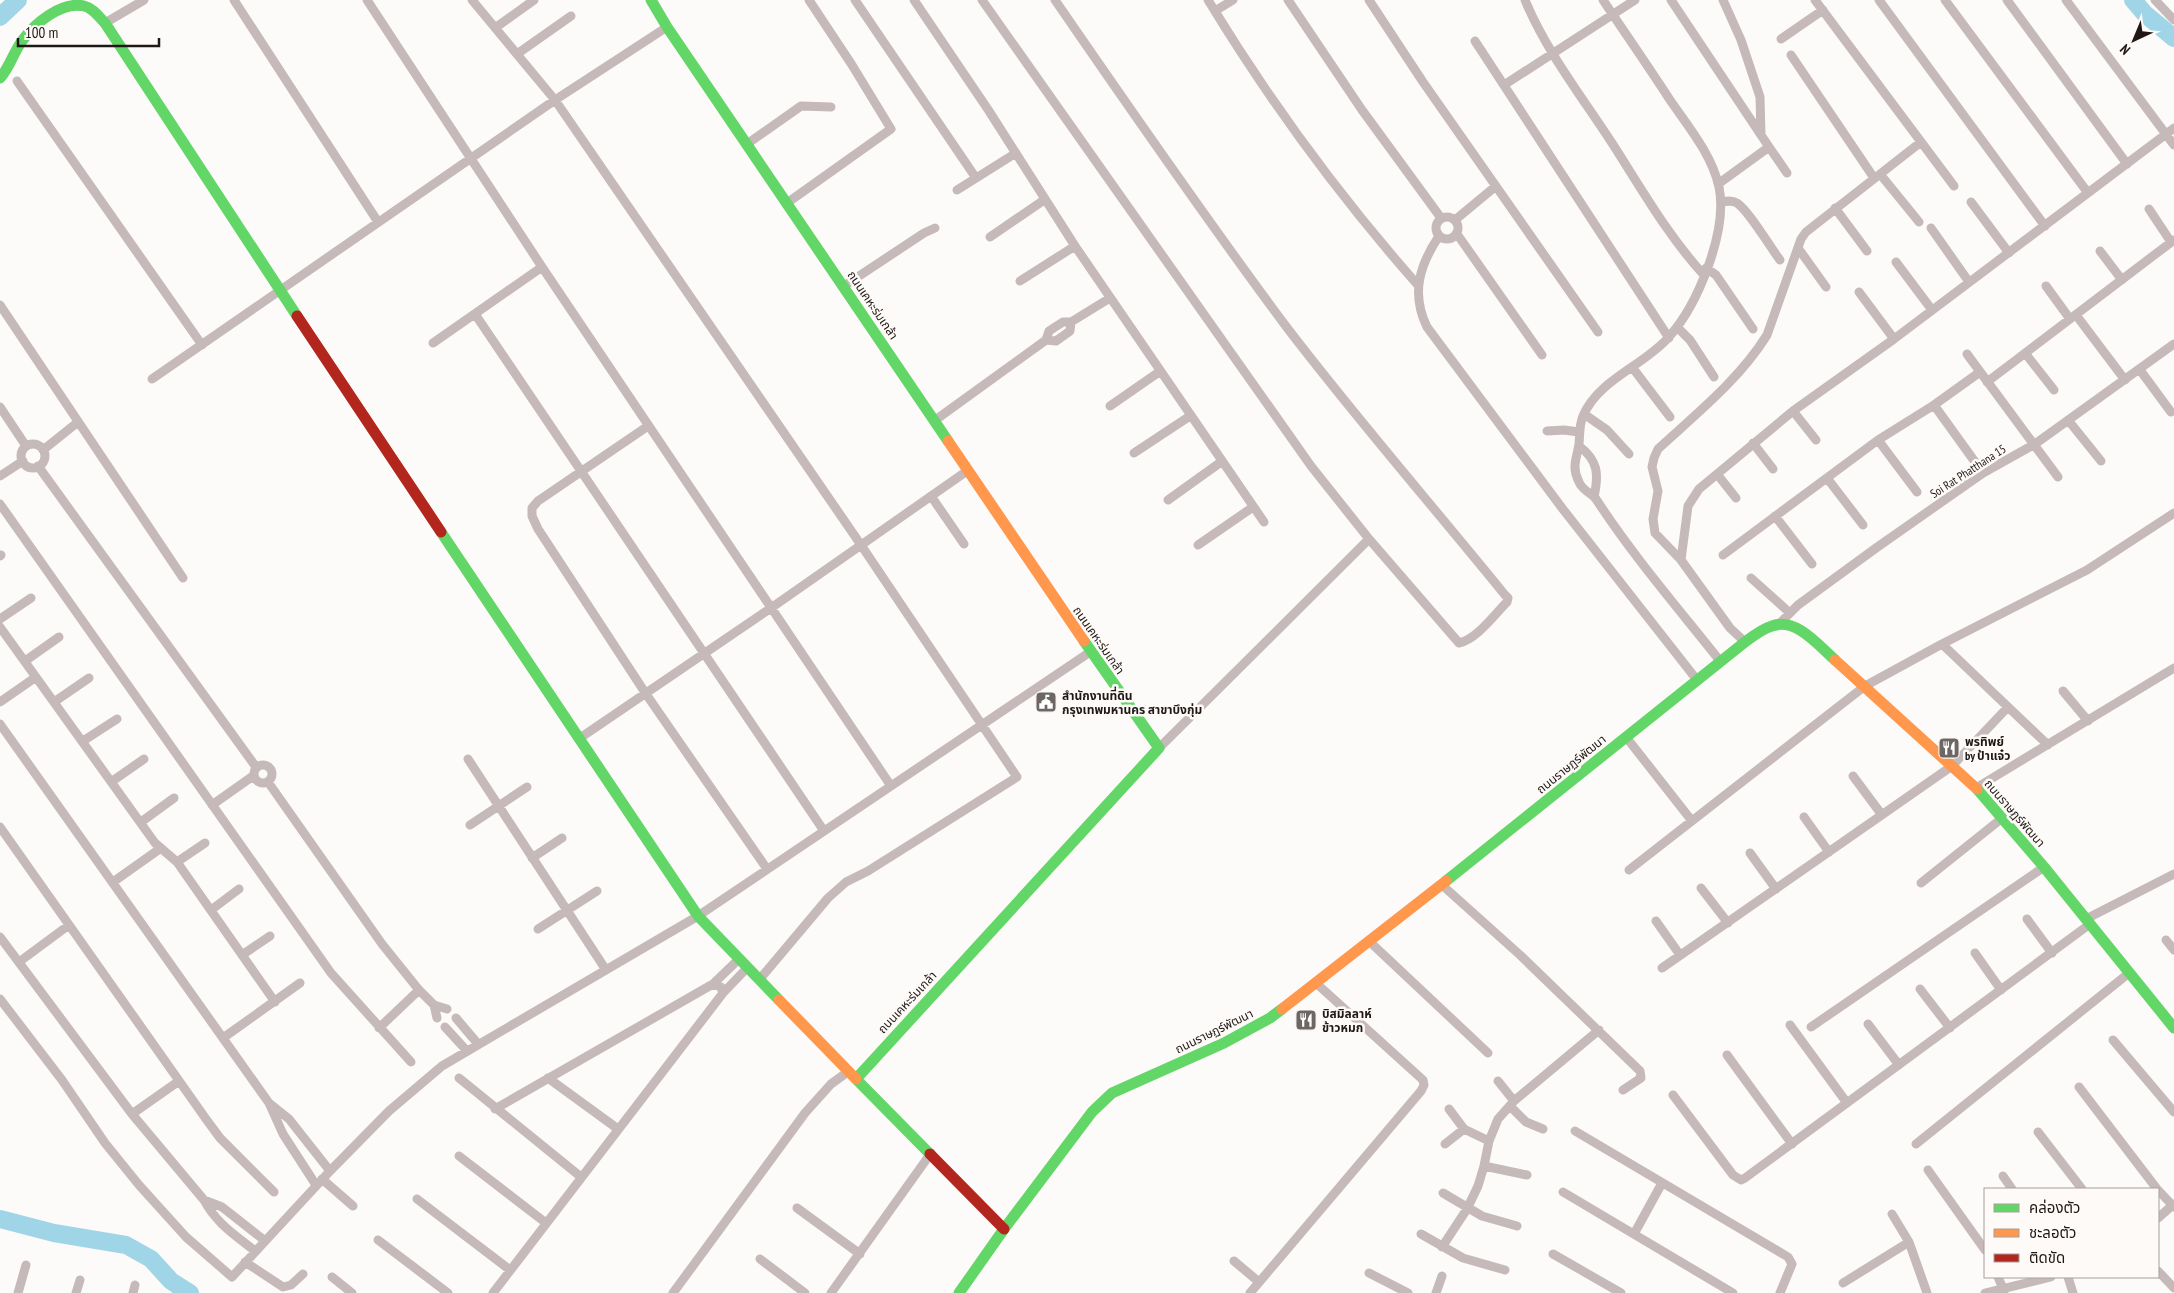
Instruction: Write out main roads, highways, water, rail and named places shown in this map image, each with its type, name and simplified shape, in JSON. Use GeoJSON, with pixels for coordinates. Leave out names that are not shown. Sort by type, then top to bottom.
{"type":"FeatureCollection","features":[{"type":"Feature","properties":{"kind":"waterway"},"geometry":{"type":"LineString","coordinates":[[0,17],[18,0]]}},
{"type":"Feature","properties":{"kind":"waterway"},"geometry":{"type":"LineString","coordinates":[[2133,0],[2145,14],[2174,38]]}},
{"type":"Feature","properties":{"kind":"waterway"},"geometry":{"type":"LineString","coordinates":[[0,1219],[54,1233],[126,1245],[151,1259],[171,1281],[190,1293]]}},
{"type":"Feature","properties":{"kind":"waterway"},"geometry":{"type":"LineString","coordinates":[[177,1293],[181,1286]]}},
{"type":"Feature","properties":{"kind":"place","name":"สำนักงานที่ดิน กรุงเทพมหานคร สาขาบึงกุ่ม"},"geometry":{"type":"Point","coordinates":[1046,702]}},
{"type":"Feature","properties":{"kind":"place","name":"พรทิพย์ by ป้าแจ๋ว"},"geometry":{"type":"Point","coordinates":[1949,748]}},
{"type":"Feature","properties":{"kind":"place","name":"บิสมิลลาห์ ข้าวหมก"},"geometry":{"type":"Point","coordinates":[1306,1020]}}]}
